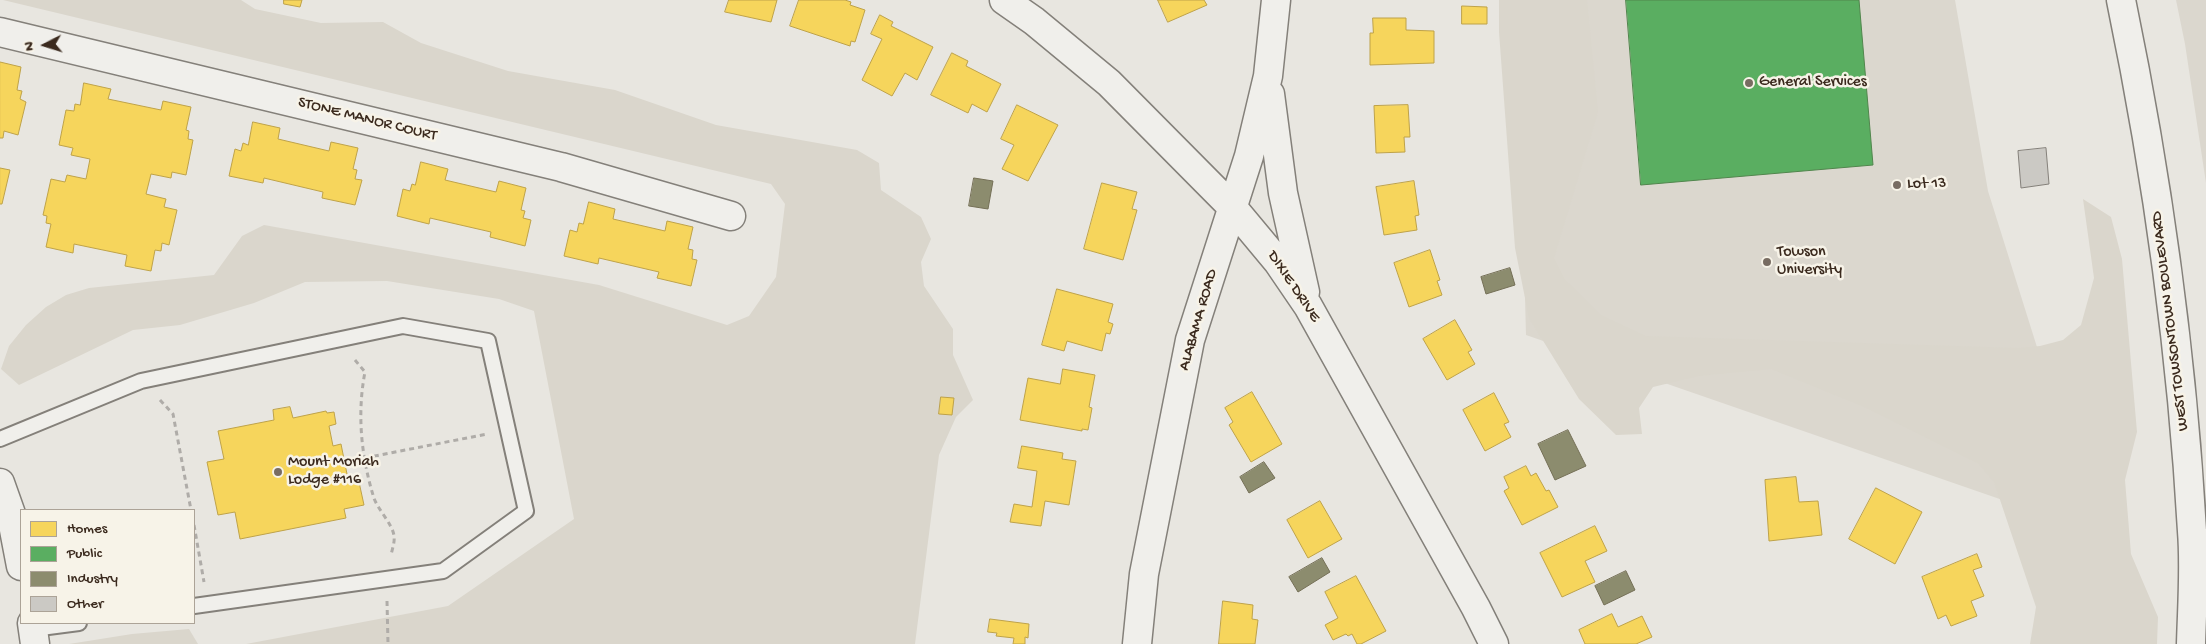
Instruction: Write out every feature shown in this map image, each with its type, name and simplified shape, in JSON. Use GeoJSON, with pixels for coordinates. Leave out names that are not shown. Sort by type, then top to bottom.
{"type":"FeatureCollection","features":[{"type":"Feature","properties":{"kind":"street","name":"DIXIE DRIVE"},"geometry":{"type":"LineString","coordinates":[[1004,0],[1034,21],[1110,83],[1233,208],[1278,262],[1308,306],[1476,608],[1494,644]]}},
{"type":"Feature","properties":{"kind":"street","name":"ALABAMA ROAD"},"geometry":{"type":"LineString","coordinates":[[1137,644],[1144,574],[1190,340],[1249,156],[1268,76],[1276,0]]}},
{"type":"Feature","properties":{"kind":"street","name":"WEST TOWSONTOWN BOULEVARD"},"geometry":{"type":"LineString","coordinates":[[2121,0],[2148,140],[2175,338],[2193,532],[2191,644]]}},
{"type":"Feature","properties":{"kind":"street","name":"STONE MANOR COURT"},"geometry":{"type":"LineString","coordinates":[[0,32],[561,167],[731,216]]}},
{"type":"Feature","properties":{"kind":"street"},"geometry":{"type":"LineString","coordinates":[[1268,76],[1283,193],[1308,306]]}},
{"type":"Feature","properties":{"kind":"street"},"geometry":{"type":"LineString","coordinates":[[0,483],[11,514],[20,561]]}},
{"type":"Feature","properties":{"kind":"lane"},"geometry":{"type":"LineString","coordinates":[[0,439],[141,381],[403,326],[488,340],[526,511],[443,571],[195,606]]}},
{"type":"Feature","properties":{"kind":"lane"},"geometry":{"type":"LineString","coordinates":[[33,632],[74,624]]}},
{"type":"Feature","properties":{"kind":"path"},"geometry":{"type":"LineString","coordinates":[[340,339],[365,372],[361,393],[360,419],[364,458],[373,497],[394,536],[386,579],[388,644]]}},
{"type":"Feature","properties":{"kind":"path"},"geometry":{"type":"LineString","coordinates":[[141,381],[173,414],[191,509]]}},
{"type":"Feature","properties":{"kind":"path"},"geometry":{"type":"LineString","coordinates":[[364,458],[508,430]]}},
{"type":"Feature","properties":{"kind":"path"},"geometry":{"type":"LineString","coordinates":[[195,531],[208,604]]}},
{"type":"Feature","properties":{"kind":"shaded area"},"geometry":{"type":"Polygon","coordinates":[[[3,0],[241,0],[255,9],[321,23],[383,22],[421,43],[508,71],[615,90],[716,125],[857,150],[879,163],[881,190],[921,217],[931,239],[921,262],[924,286],[953,329],[953,355],[973,400],[956,417],[939,455],[915,644],[246,644],[448,606],[574,519],[534,311],[499,299],[387,281],[305,282],[254,303],[180,325],[133,330],[19,385],[1,369],[9,346],[26,325],[46,307],[66,295],[89,288],[214,275],[242,236],[264,225],[599,285],[727,325],[749,316],[776,277],[785,204],[771,184],[3,0]]]}},
{"type":"Feature","properties":{"kind":"shaded area"},"geometry":{"type":"Polygon","coordinates":[[[1499,0],[1587,0],[1598,112],[1554,258],[1565,280],[1601,315],[1646,336],[2018,348],[2040,346],[2063,340],[2081,325],[2094,278],[2083,199],[2111,217],[2122,259],[2137,432],[2125,480],[2131,554],[2158,617],[2157,644],[2030,644],[2036,607],[1994,482],[1979,464],[1864,407],[1771,369],[1699,376],[1653,387],[1639,408],[1642,434],[1616,435],[1579,399],[1529,318],[1515,248],[1499,32],[1499,0]]]}},
{"type":"Feature","properties":{"kind":"shaded area","name":"Towson University"},"geometry":{"type":"Polygon","coordinates":[[[1517,0],[1955,0],[1988,191],[2095,532],[1526,335],[1517,0]]]}},
{"type":"Feature","properties":{"kind":"shaded area"},"geometry":{"type":"Polygon","coordinates":[[[2176,0],[2206,0],[2206,183],[2185,44],[2176,0]]]}},
{"type":"Feature","properties":{"kind":"shaded area"},"geometry":{"type":"Polygon","coordinates":[[[189,629],[198,644],[69,644],[132,634],[189,629]]]}},
{"type":"Feature","properties":{"kind":"building: Homes"},"geometry":{"type":"Polygon","coordinates":[[[284,0],[302,0],[300,7],[284,4],[284,0]]]}},
{"type":"Feature","properties":{"kind":"building: Homes"},"geometry":{"type":"Polygon","coordinates":[[[729,0],[777,0],[771,22],[725,12],[729,0]]]}},
{"type":"Feature","properties":{"kind":"building: Homes"},"geometry":{"type":"Polygon","coordinates":[[[799,0],[845,0],[851,2],[850,5],[865,10],[855,42],[851,41],[850,46],[790,26],[799,0]]]}},
{"type":"Feature","properties":{"kind":"building: Homes"},"geometry":{"type":"Polygon","coordinates":[[[1158,0],[1204,0],[1207,5],[1168,22],[1158,0]]]}},
{"type":"Feature","properties":{"kind":"building: Homes"},"geometry":{"type":"Polygon","coordinates":[[[1462,6],[1487,7],[1487,24],[1462,24],[1462,6]]]}},
{"type":"Feature","properties":{"kind":"building: Homes"},"geometry":{"type":"Polygon","coordinates":[[[880,15],[893,22],[891,26],[933,47],[917,80],[905,73],[892,96],[862,80],[882,39],[871,34],[880,15]]]}},
{"type":"Feature","properties":{"kind":"building: Homes"},"geometry":{"type":"Polygon","coordinates":[[[1373,18],[1406,18],[1406,30],[1434,31],[1434,63],[1370,65],[1370,33],[1373,33],[1373,18]]]}},
{"type":"Feature","properties":{"kind":"building: Homes"},"geometry":{"type":"Polygon","coordinates":[[[952,53],[968,61],[966,66],[1001,84],[987,112],[972,104],[968,113],[931,95],[952,53]]]}},
{"type":"Feature","properties":{"kind":"building: Homes"},"geometry":{"type":"Polygon","coordinates":[[[0,62],[21,67],[17,90],[22,91],[20,99],[26,102],[18,135],[4,131],[3,138],[0,138],[0,62]]]}},
{"type":"Feature","properties":{"kind":"building: Homes"},"geometry":{"type":"Polygon","coordinates":[[[84,83],[111,89],[108,99],[161,110],[163,101],[191,107],[186,130],[189,131],[188,139],[193,140],[186,175],[172,172],[171,178],[151,174],[146,194],[166,199],[164,207],[177,210],[169,245],[162,243],[161,251],[155,250],[151,271],[125,266],[127,255],[74,244],[73,253],[46,247],[51,224],[46,223],[47,216],[43,215],[51,179],[65,182],[67,175],[86,179],[90,159],[71,155],[73,148],[59,145],[66,110],[74,111],[75,104],[80,105],[84,83]]]}},
{"type":"Feature","properties":{"kind":"building: Homes"},"geometry":{"type":"Polygon","coordinates":[[[1017,105],[1058,125],[1028,181],[1002,169],[1014,145],[1001,139],[1017,105]]]}},
{"type":"Feature","properties":{"kind":"building: Homes"},"geometry":{"type":"Polygon","coordinates":[[[1408,105],[1410,137],[1404,137],[1405,152],[1376,153],[1374,106],[1408,105]]]}},
{"type":"Feature","properties":{"kind":"building: Homes"},"geometry":{"type":"Polygon","coordinates":[[[253,122],[280,128],[278,139],[329,151],[331,142],[358,148],[353,169],[357,170],[355,179],[362,180],[355,205],[322,198],[323,192],[264,178],[263,183],[229,176],[235,149],[241,151],[243,143],[248,145],[253,122]]]}},
{"type":"Feature","properties":{"kind":"building: Homes"},"geometry":{"type":"Polygon","coordinates":[[[421,162],[448,169],[445,180],[496,192],[499,181],[526,188],[521,210],[525,211],[523,218],[531,220],[525,246],[490,237],[491,232],[430,218],[429,224],[397,216],[403,189],[410,191],[412,184],[415,185],[421,162]]]}},
{"type":"Feature","properties":{"kind":"building: Homes"},"geometry":{"type":"Polygon","coordinates":[[[0,168],[10,170],[2,204],[0,204],[0,168]]]}},
{"type":"Feature","properties":{"kind":"building: Homes"},"geometry":{"type":"Polygon","coordinates":[[[1414,181],[1419,215],[1415,216],[1417,230],[1384,235],[1376,187],[1414,181]]]}},
{"type":"Feature","properties":{"kind":"building: Homes"},"geometry":{"type":"Polygon","coordinates":[[[1102,183],[1137,192],[1132,209],[1137,210],[1123,260],[1084,249],[1102,183]]]}},
{"type":"Feature","properties":{"kind":"building: Homes"},"geometry":{"type":"Polygon","coordinates":[[[589,202],[615,209],[613,219],[665,231],[667,221],[693,227],[688,249],[693,250],[692,259],[697,260],[691,286],[657,278],[659,272],[599,258],[598,264],[564,256],[570,230],[577,232],[579,223],[583,224],[589,202]]]}},
{"type":"Feature","properties":{"kind":"building: Homes"},"geometry":{"type":"Polygon","coordinates":[[[1430,250],[1440,280],[1437,281],[1442,295],[1409,307],[1394,263],[1430,250]]]}},
{"type":"Feature","properties":{"kind":"building: Homes"},"geometry":{"type":"Polygon","coordinates":[[[1057,289],[1113,304],[1108,322],[1113,324],[1110,334],[1106,333],[1102,351],[1067,341],[1064,351],[1042,345],[1057,289]]]}},
{"type":"Feature","properties":{"kind":"building: Homes"},"geometry":{"type":"Polygon","coordinates":[[[1455,320],[1472,350],[1468,352],[1475,364],[1447,380],[1423,339],[1455,320]]]}},
{"type":"Feature","properties":{"kind":"building: Homes"},"geometry":{"type":"Polygon","coordinates":[[[1063,369],[1095,375],[1089,407],[1092,408],[1088,430],[1082,429],[1082,431],[1020,420],[1028,378],[1060,384],[1063,369]]]}},
{"type":"Feature","properties":{"kind":"building: Homes"},"geometry":{"type":"Polygon","coordinates":[[[1252,392],[1282,444],[1251,462],[1229,425],[1233,422],[1225,408],[1252,392]]]}},
{"type":"Feature","properties":{"kind":"building: Homes"},"geometry":{"type":"Polygon","coordinates":[[[1494,393],[1509,422],[1504,424],[1511,437],[1485,451],[1463,410],[1494,393]]]}},
{"type":"Feature","properties":{"kind":"building: Homes"},"geometry":{"type":"Polygon","coordinates":[[[941,397],[954,398],[952,415],[939,414],[941,397]]]}},
{"type":"Feature","properties":{"kind":"building: Homes","name":"Mount Moriah Lodge #116"},"geometry":{"type":"Polygon","coordinates":[[[290,407],[293,418],[326,411],[327,413],[334,412],[336,424],[329,426],[333,446],[341,444],[349,484],[359,482],[364,505],[344,509],[346,518],[240,539],[235,512],[218,515],[207,462],[224,459],[218,431],[274,420],[273,410],[290,407]]]}},
{"type":"Feature","properties":{"kind":"building: Homes"},"geometry":{"type":"Polygon","coordinates":[[[1022,446],[1063,453],[1062,459],[1076,461],[1069,505],[1045,501],[1041,526],[1010,522],[1014,504],[1032,507],[1037,471],[1018,468],[1022,446]]]}},
{"type":"Feature","properties":{"kind":"building: Homes"},"geometry":{"type":"Polygon","coordinates":[[[1526,466],[1531,476],[1536,473],[1546,491],[1549,490],[1558,507],[1522,525],[1504,491],[1509,488],[1504,477],[1526,466]]]}},
{"type":"Feature","properties":{"kind":"building: Homes"},"geometry":{"type":"Polygon","coordinates":[[[1796,477],[1799,502],[1818,501],[1822,535],[1769,541],[1765,480],[1796,477]]]}},
{"type":"Feature","properties":{"kind":"building: Homes"},"geometry":{"type":"Polygon","coordinates":[[[1876,488],[1922,512],[1895,564],[1849,539],[1876,488]]]}},
{"type":"Feature","properties":{"kind":"building: Homes"},"geometry":{"type":"Polygon","coordinates":[[[1320,501],[1342,539],[1308,558],[1287,520],[1320,501]]]}},
{"type":"Feature","properties":{"kind":"building: Homes"},"geometry":{"type":"Polygon","coordinates":[[[1595,526],[1607,551],[1585,561],[1595,582],[1562,597],[1540,553],[1595,526]]]}},
{"type":"Feature","properties":{"kind":"building: Homes"},"geometry":{"type":"Polygon","coordinates":[[[1977,554],[1982,567],[1973,570],[1984,596],[1971,601],[1977,616],[1951,626],[1946,615],[1938,619],[1922,577],[1977,554]]]}},
{"type":"Feature","properties":{"kind":"building: Homes"},"geometry":{"type":"Polygon","coordinates":[[[1356,576],[1386,631],[1361,644],[1357,644],[1352,634],[1348,636],[1346,634],[1333,640],[1325,625],[1338,618],[1325,592],[1356,576]]]}},
{"type":"Feature","properties":{"kind":"building: Homes"},"geometry":{"type":"Polygon","coordinates":[[[1223,601],[1253,605],[1252,619],[1258,620],[1255,644],[1219,644],[1223,601]]]}},
{"type":"Feature","properties":{"kind":"building: Homes"},"geometry":{"type":"Polygon","coordinates":[[[1612,614],[1618,627],[1642,616],[1652,637],[1636,644],[1585,644],[1579,630],[1612,614]]]}},
{"type":"Feature","properties":{"kind":"building: Homes"},"geometry":{"type":"Polygon","coordinates":[[[990,619],[1029,624],[1028,638],[1025,637],[1025,644],[1013,644],[1014,638],[996,636],[997,633],[988,632],[990,619]]]}},
{"type":"Feature","properties":{"kind":"building: Public","name":"General Services"},"geometry":{"type":"Polygon","coordinates":[[[1626,0],[1859,0],[1873,165],[1641,185],[1626,0]]]}},
{"type":"Feature","properties":{"kind":"building: Industry"},"geometry":{"type":"Polygon","coordinates":[[[974,178],[993,181],[988,209],[969,206],[974,178]]]}},
{"type":"Feature","properties":{"kind":"building: Industry"},"geometry":{"type":"Polygon","coordinates":[[[1510,268],[1515,285],[1486,294],[1481,277],[1510,268]]]}},
{"type":"Feature","properties":{"kind":"building: Industry"},"geometry":{"type":"Polygon","coordinates":[[[1568,430],[1586,466],[1555,480],[1538,444],[1568,430]]]}},
{"type":"Feature","properties":{"kind":"building: Industry"},"geometry":{"type":"Polygon","coordinates":[[[1264,462],[1275,478],[1249,493],[1240,477],[1264,462]]]}},
{"type":"Feature","properties":{"kind":"building: Industry"},"geometry":{"type":"Polygon","coordinates":[[[1322,558],[1330,572],[1298,592],[1289,577],[1322,558]]]}},
{"type":"Feature","properties":{"kind":"building: Industry"},"geometry":{"type":"Polygon","coordinates":[[[1626,571],[1635,590],[1604,605],[1595,586],[1626,571]]]}},
{"type":"Feature","properties":{"kind":"building: Other"},"geometry":{"type":"Polygon","coordinates":[[[2046,148],[2049,184],[2021,188],[2018,151],[2046,148]]]}},
{"type":"Feature","properties":{"kind":"place","name":"General Services"},"geometry":{"type":"Point","coordinates":[1749,83]}},
{"type":"Feature","properties":{"kind":"place","name":"Lot 13"},"geometry":{"type":"Point","coordinates":[1897,185]}},
{"type":"Feature","properties":{"kind":"place","name":"Towson University"},"geometry":{"type":"Point","coordinates":[1767,262]}},
{"type":"Feature","properties":{"kind":"place","name":"Mount Moriah Lodge #116"},"geometry":{"type":"Point","coordinates":[278,472]}}]}
